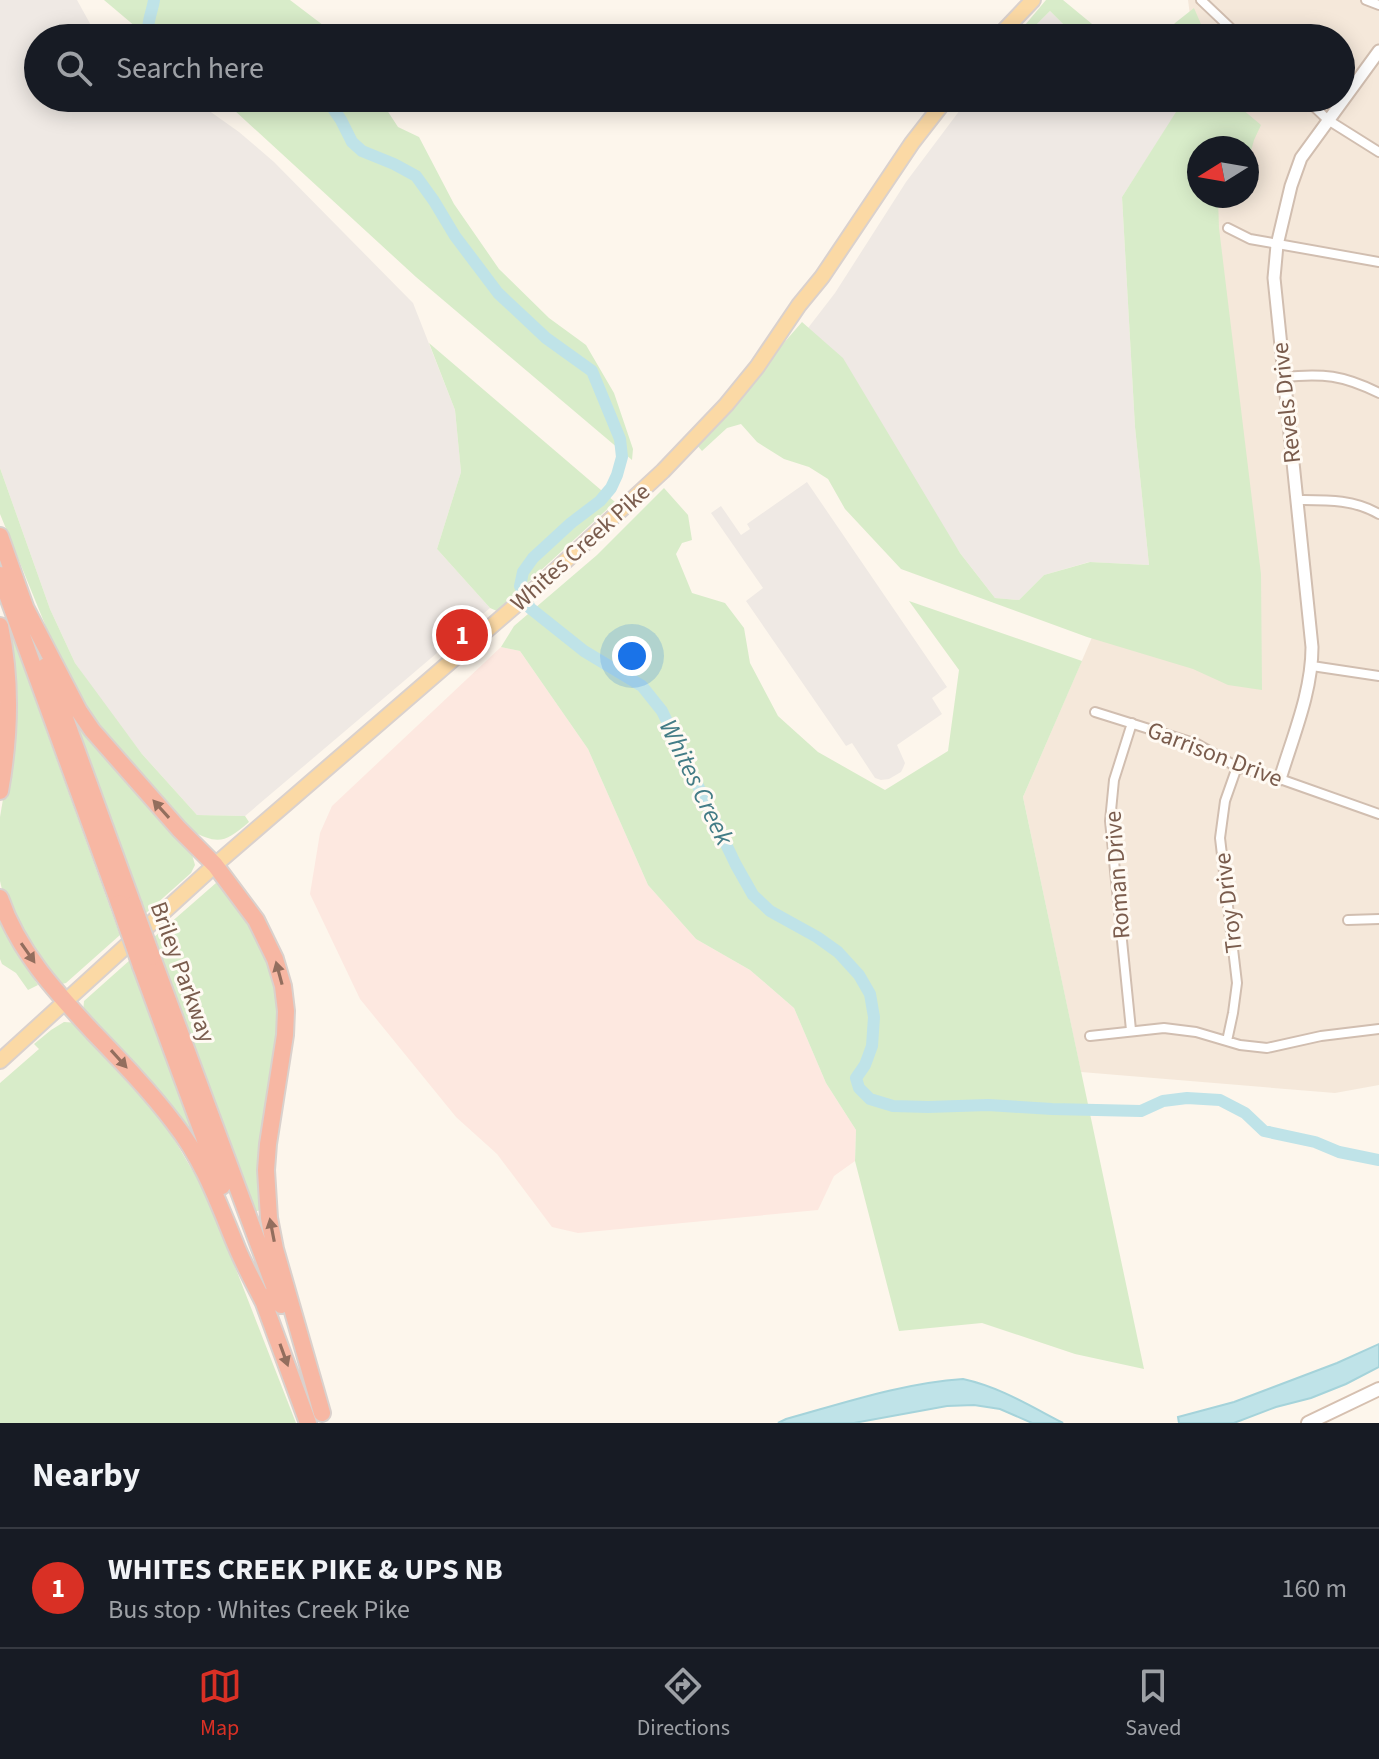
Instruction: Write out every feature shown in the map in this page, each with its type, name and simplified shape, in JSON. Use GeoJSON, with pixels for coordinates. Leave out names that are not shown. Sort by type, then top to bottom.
{"type":"FeatureCollection","features":[{"type":"Feature","properties":{"kind":"highway","name":"Briley Parkway"},"geometry":{"type":"LineString","coordinates":[[0,536],[126,904]]}},
{"type":"Feature","properties":{"kind":"highway","name":"Briley Parkway"},"geometry":{"type":"LineString","coordinates":[[0,575],[318,1420]]}},
{"type":"Feature","properties":{"kind":"highway"},"geometry":{"type":"LineString","coordinates":[[26,609],[92,730],[215,865],[261,930],[275,959],[286,1011],[268,1144],[267,1195],[275,1249],[318,1420]]}},
{"type":"Feature","properties":{"kind":"highway"},"geometry":{"type":"LineString","coordinates":[[0,626],[7,672],[9,717],[0,791]]}},
{"type":"Feature","properties":{"kind":"highway"},"geometry":{"type":"LineString","coordinates":[[0,898],[16,937],[65,1002],[174,1123],[191,1147],[217,1196],[264,1303]]}},
{"type":"Feature","properties":{"kind":"highway","name":"Briley Parkway"},"geometry":{"type":"LineString","coordinates":[[147,962],[264,1303],[318,1420]]}},
{"type":"Feature","properties":{"kind":"main road"},"geometry":{"type":"LineString","coordinates":[[1010,24],[1033,0]]}},
{"type":"Feature","properties":{"kind":"main road","name":"Whites Creek Pike"},"geometry":{"type":"LineString","coordinates":[[0,1061],[215,865],[545,580],[656,478],[726,405],[757,367],[936,112]]}},
{"type":"Feature","properties":{"kind":"main road"},"geometry":{"type":"LineString","coordinates":[[1308,1423],[1379,1389]]}},
{"type":"Feature","properties":{"kind":"street"},"geometry":{"type":"LineString","coordinates":[[1201,0],[1226,24]]}},
{"type":"Feature","properties":{"kind":"street"},"geometry":{"type":"LineString","coordinates":[[1366,0],[1379,5]]}},
{"type":"Feature","properties":{"kind":"street","name":"Revels Drive"},"geometry":{"type":"LineString","coordinates":[[1355,83],[1379,51]]}},
{"type":"Feature","properties":{"kind":"street"},"geometry":{"type":"LineString","coordinates":[[1320,112],[1379,152]]}},
{"type":"Feature","properties":{"kind":"street","name":"Revels Drive"},"geometry":{"type":"LineString","coordinates":[[1280,779],[1312,666],[1274,278],[1277,245],[1301,158],[1334,112]]}},
{"type":"Feature","properties":{"kind":"street"},"geometry":{"type":"LineString","coordinates":[[1228,228],[1250,239],[1379,262]]}},
{"type":"Feature","properties":{"kind":"street"},"geometry":{"type":"LineString","coordinates":[[1283,377],[1336,376],[1379,393]]}},
{"type":"Feature","properties":{"kind":"street"},"geometry":{"type":"LineString","coordinates":[[1297,500],[1343,501],[1379,514]]}},
{"type":"Feature","properties":{"kind":"street"},"geometry":{"type":"LineString","coordinates":[[1312,666],[1379,676]]}},
{"type":"Feature","properties":{"kind":"street","name":"Garrison Drive"},"geometry":{"type":"LineString","coordinates":[[1095,712],[1197,744],[1237,767],[1379,814]]}},
{"type":"Feature","properties":{"kind":"street","name":"Roman Drive"},"geometry":{"type":"LineString","coordinates":[[1131,1030],[1110,821],[1114,780],[1132,723]]}},
{"type":"Feature","properties":{"kind":"street","name":"Troy Drive"},"geometry":{"type":"LineString","coordinates":[[1227,1041],[1237,983],[1220,838],[1225,801],[1237,767]]}},
{"type":"Feature","properties":{"kind":"street"},"geometry":{"type":"LineString","coordinates":[[1348,920],[1379,919]]}},
{"type":"Feature","properties":{"kind":"street"},"geometry":{"type":"LineString","coordinates":[[1090,1036],[1164,1028],[1267,1048],[1321,1036],[1379,1029]]}},
{"type":"Feature","properties":{"kind":"shaded area"},"geometry":{"type":"Polygon","coordinates":[[[0,0],[77,0],[90,24],[24,24],[24,112],[211,112],[274,162],[413,303],[455,410],[461,472],[437,549],[490,608],[245,816],[197,815],[142,754],[75,663],[50,609],[0,468],[0,0]]]}},
{"type":"Feature","properties":{"kind":"shaded area"},"geometry":{"type":"Polygon","coordinates":[[[1188,0],[1379,0],[1379,1085],[1335,1093],[1081,1072],[1023,797],[1093,635],[1259,683],[1213,208],[1259,208],[1259,136],[1236,136],[1213,112],[1355,112],[1355,24],[1191,24],[1188,0]]]}},
{"type":"Feature","properties":{"kind":"shaded area"},"geometry":{"type":"Polygon","coordinates":[[[1050,11],[1063,24],[1037,24],[1050,11]]]}},
{"type":"Feature","properties":{"kind":"shaded area"},"geometry":{"type":"Polygon","coordinates":[[[958,112],[1177,112],[1122,197],[1135,427],[1149,565],[1089,562],[1044,575],[1019,600],[995,598],[960,553],[808,328],[835,293],[906,182],[958,112]]]}},
{"type":"Feature","properties":{"kind":"shaded area"},"geometry":{"type":"Polygon","coordinates":[[[807,482],[947,687],[932,698],[942,714],[897,745],[905,763],[901,772],[889,779],[875,778],[852,743],[846,746],[746,601],[763,588],[711,513],[721,506],[741,535],[750,529],[747,524],[807,482]]]}},
{"type":"Feature","properties":{"kind":"shaded area"},"geometry":{"type":"Polygon","coordinates":[[[501,647],[520,651],[588,749],[648,885],[696,939],[750,970],[794,1008],[826,1083],[856,1130],[855,1161],[834,1176],[818,1210],[578,1233],[552,1227],[497,1154],[456,1117],[360,999],[310,894],[320,833],[332,806],[501,647]]]}},
{"type":"Feature","properties":{"kind":"green space"},"geometry":{"type":"Polygon","coordinates":[[[104,0],[290,0],[322,24],[132,24],[104,0]]]}},
{"type":"Feature","properties":{"kind":"green space"},"geometry":{"type":"Polygon","coordinates":[[[1046,0],[1063,0],[1092,24],[1063,24],[1050,11],[1037,24],[1026,24],[1046,0]]]}},
{"type":"Feature","properties":{"kind":"green space"},"geometry":{"type":"Polygon","coordinates":[[[1194,8],[1201,24],[1174,24],[1194,8]]]}},
{"type":"Feature","properties":{"kind":"green space"},"geometry":{"type":"Polygon","coordinates":[[[236,112],[388,112],[398,127],[419,137],[454,204],[499,269],[549,318],[586,345],[614,393],[633,449],[632,460],[416,277],[236,112]]]}},
{"type":"Feature","properties":{"kind":"green space"},"geometry":{"type":"Polygon","coordinates":[[[1176,112],[1246,112],[1261,125],[1256,136],[1187,136],[1187,208],[1218,208],[1261,574],[1262,690],[1228,685],[1193,669],[1087,637],[901,569],[845,509],[828,479],[809,467],[784,459],[757,442],[741,424],[727,428],[702,451],[696,444],[802,322],[843,358],[960,553],[995,598],[1019,600],[1044,575],[1090,562],[1149,565],[1135,427],[1122,197],[1176,112]]]}},
{"type":"Feature","properties":{"kind":"green space"},"geometry":{"type":"Polygon","coordinates":[[[429,343],[615,502],[497,611],[490,608],[437,549],[461,472],[455,410],[429,343]]]}},
{"type":"Feature","properties":{"kind":"green space"},"geometry":{"type":"Polygon","coordinates":[[[0,468],[50,609],[75,663],[142,754],[197,815],[245,816],[249,822],[234,834],[215,840],[190,830],[109,741],[84,708],[64,671],[0,514],[0,468]]]}},
{"type":"Feature","properties":{"kind":"green space"},"geometry":{"type":"Polygon","coordinates":[[[664,488],[688,515],[692,540],[682,543],[676,554],[692,593],[725,603],[744,628],[750,663],[778,716],[818,752],[885,790],[948,751],[959,670],[909,601],[1082,661],[1023,797],[1144,1369],[1075,1354],[982,1323],[899,1331],[855,1161],[856,1130],[826,1083],[794,1008],[750,970],[696,939],[648,885],[588,749],[520,651],[501,647],[514,626],[597,555],[664,488]]]}},
{"type":"Feature","properties":{"kind":"green space"},"geometry":{"type":"Polygon","coordinates":[[[9,627],[120,935],[62,984],[53,980],[5,902],[0,881],[0,817],[11,752],[4,628],[9,627]]]}},
{"type":"Feature","properties":{"kind":"green space"},"geometry":{"type":"Polygon","coordinates":[[[76,714],[191,851],[195,865],[191,873],[145,914],[72,716],[76,714]]]}},
{"type":"Feature","properties":{"kind":"green space"},"geometry":{"type":"Polygon","coordinates":[[[216,883],[250,923],[269,959],[281,1014],[264,1209],[254,1212],[153,938],[216,883]]]}},
{"type":"Feature","properties":{"kind":"green space"},"geometry":{"type":"Polygon","coordinates":[[[0,919],[6,936],[38,985],[28,990],[16,973],[2,964],[0,959],[0,919]]]}},
{"type":"Feature","properties":{"kind":"green space"},"geometry":{"type":"Polygon","coordinates":[[[130,960],[203,1156],[83,1012],[84,1001],[130,960]]]}},
{"type":"Feature","properties":{"kind":"green space"},"geometry":{"type":"Polygon","coordinates":[[[64,1022],[79,1023],[101,1054],[153,1110],[203,1188],[296,1423],[0,1423],[0,1083],[39,1049],[34,1044],[64,1022]]]}},
{"type":"Feature","properties":{"kind":"water"},"geometry":{"type":"Polygon","coordinates":[[[1379,1344],[1379,1367],[1311,1398],[1234,1423],[1179,1423],[1178,1417],[1234,1402],[1379,1344]]]}},
{"type":"Feature","properties":{"kind":"water"},"geometry":{"type":"Polygon","coordinates":[[[963,1379],[1002,1392],[1063,1423],[1032,1423],[1000,1409],[974,1405],[947,1406],[854,1423],[778,1423],[896,1389],[963,1379]]]}},
{"type":"Feature","properties":{"kind":"waterway","name":"Whites Creek"},"geometry":{"type":"LineString","coordinates":[[149,24],[154,0]]}},
{"type":"Feature","properties":{"kind":"waterway","name":"Whites Creek"},"geometry":{"type":"LineString","coordinates":[[336,112],[352,142],[362,151],[416,176],[455,236],[498,293],[546,338],[592,371],[620,439],[622,457],[617,475],[600,501],[533,558],[523,572],[520,586],[530,608],[584,651],[642,686],[662,711],[753,895],[770,911],[838,952],[859,975],[870,994],[874,1017],[872,1046],[856,1078],[859,1088],[870,1099],[893,1106],[988,1105],[1141,1111],[1163,1101],[1187,1098],[1220,1100],[1245,1113],[1264,1131],[1379,1160]]}},
{"type":"Feature","properties":{"kind":"place","name":"WHITES CREEK PIKE & UPS NB"},"geometry":{"type":"Point","coordinates":[462,635]}}]}
